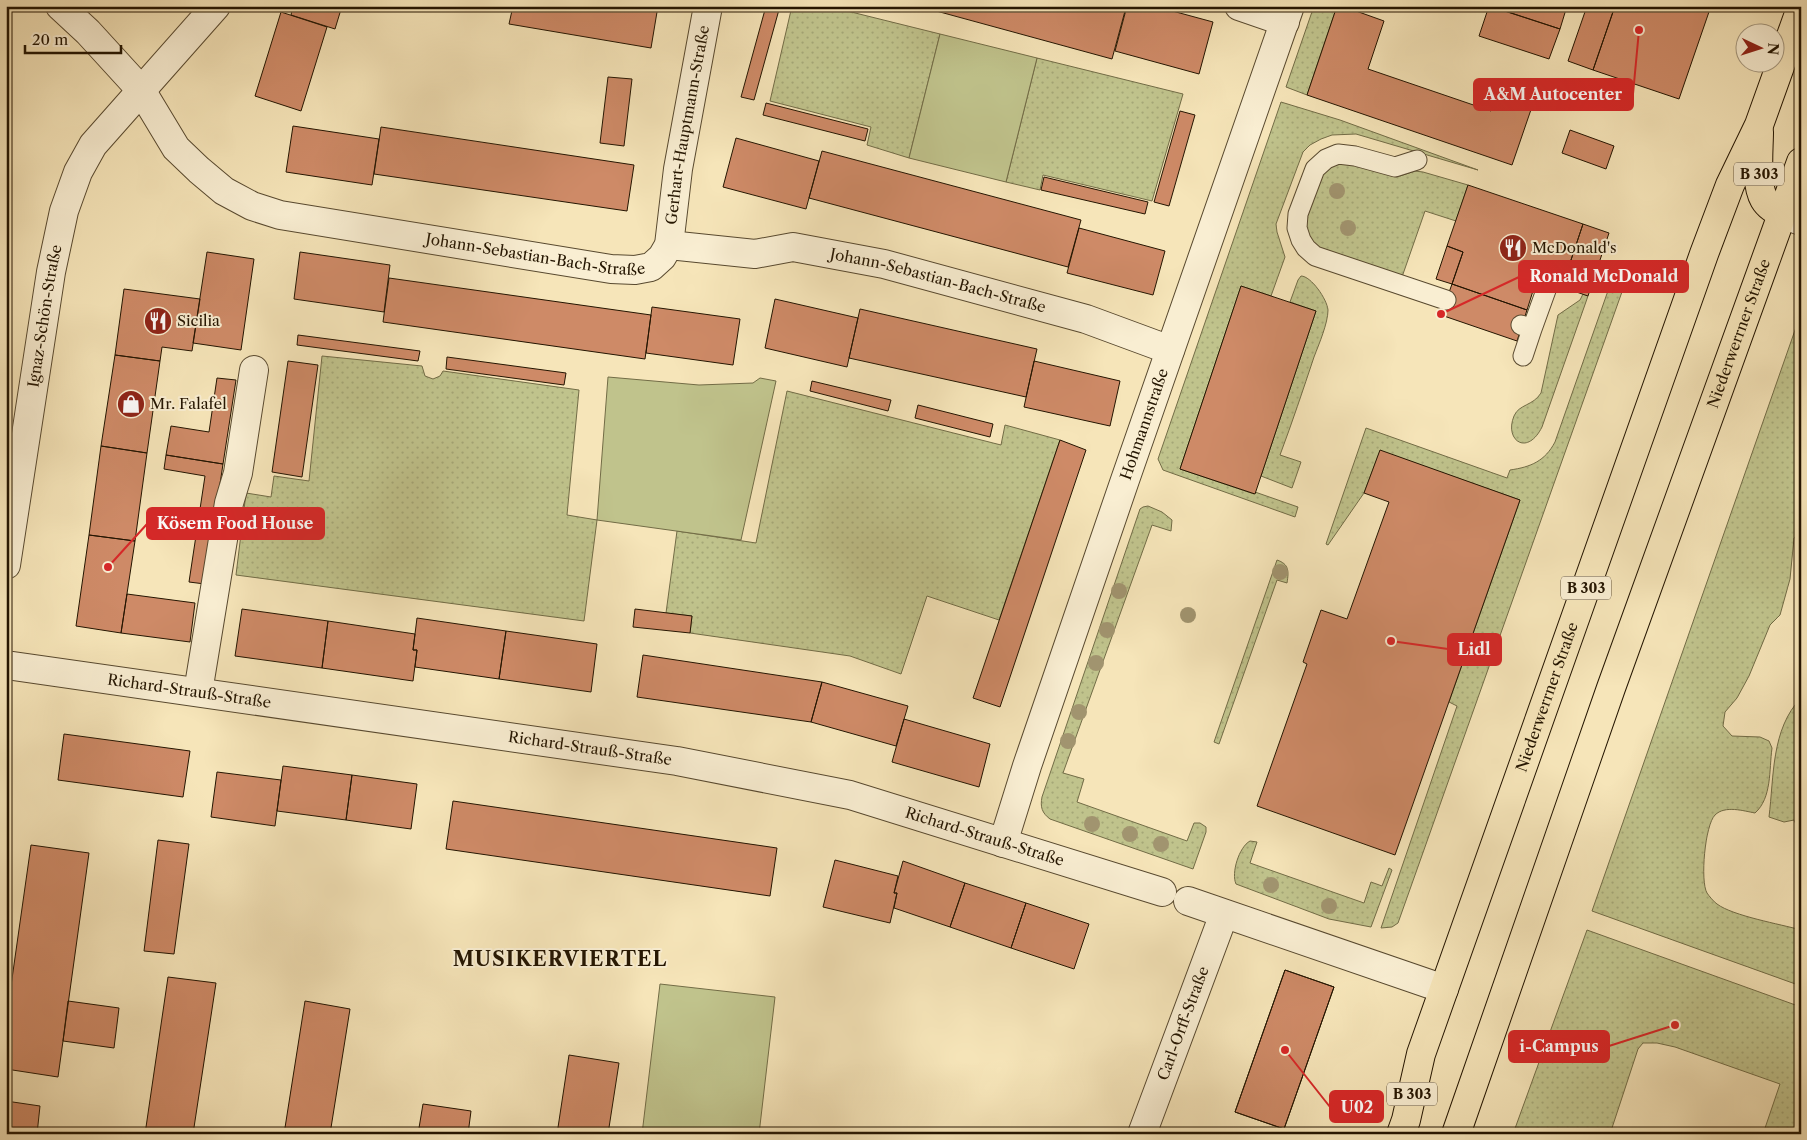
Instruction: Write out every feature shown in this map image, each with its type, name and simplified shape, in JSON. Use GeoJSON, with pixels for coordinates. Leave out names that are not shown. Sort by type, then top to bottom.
{"type":"FeatureCollection","features":[{"type":"Feature","properties":{"kind":"main road","name":"Niederwerrner Straße"},"geometry":{"type":"LineString","coordinates":[[1401,1134],[1421,1054],[1444,989],[1730,185],[1759,125],[1801,8]]}},
{"type":"Feature","properties":{"kind":"main road","name":"Niederwerrner Straße"},"geometry":{"type":"LineString","coordinates":[[1759,125],[1760,190],[1771,208],[1791,217]]}},
{"type":"Feature","properties":{"kind":"main road","name":"Niederwerrner Straße"},"geometry":{"type":"LineString","coordinates":[[1456,1134],[1611,688],[1791,217],[1801,162]]}},
{"type":"Feature","properties":{"kind":"street","name":"Johann-Sebastian-Bach-Straße"},"geometry":{"type":"LineString","coordinates":[[60,6],[88,32],[141,90],[176,148],[199,170],[224,191],[252,206],[280,215],[611,269],[635,270],[651,267],[662,257],[669,245],[755,254],[793,247],[884,264],[1086,319],[1170,350]]}},
{"type":"Feature","properties":{"kind":"street","name":"Ignaz-Schön-Straße"},"geometry":{"type":"LineString","coordinates":[[6,565],[52,272],[64,211],[78,172],[94,145],[216,6]]}},
{"type":"Feature","properties":{"kind":"street","name":"Gerhart-Hauptmann-Straße"},"geometry":{"type":"LineString","coordinates":[[669,245],[678,169],[708,6]]}},
{"type":"Feature","properties":{"kind":"street"},"geometry":{"type":"LineString","coordinates":[[1239,6],[1288,14]]}},
{"type":"Feature","properties":{"kind":"street","name":"Hohmannstraße"},"geometry":{"type":"LineString","coordinates":[[1003,843],[1027,766],[1170,350],[1288,14]]}},
{"type":"Feature","properties":{"kind":"street"},"geometry":{"type":"LineString","coordinates":[[198,692],[229,503],[238,472],[254,370]]}},
{"type":"Feature","properties":{"kind":"street","name":"Richard-Strauß-Straße"},"geometry":{"type":"LineString","coordinates":[[6,666],[677,761],[850,795],[1162,892]]}},
{"type":"Feature","properties":{"kind":"street"},"geometry":{"type":"LineString","coordinates":[[1188,901],[1444,989]]}},
{"type":"Feature","properties":{"kind":"street","name":"Carl-Orff-Straße"},"geometry":{"type":"LineString","coordinates":[[1142,1134],[1224,914]]}},
{"type":"Feature","properties":{"kind":"lane"},"geometry":{"type":"LineString","coordinates":[[1418,160],[1395,167],[1355,156],[1338,154],[1326,159],[1315,169],[1298,214],[1297,228],[1306,248],[1315,256],[1446,300]]}},
{"type":"Feature","properties":{"kind":"lane"},"geometry":{"type":"LineString","coordinates":[[1523,356],[1527,327],[1549,282]]}},
{"type":"Feature","properties":{"kind":"green space"},"geometry":{"type":"Polygon","coordinates":[[[792,6],[827,6],[940,34],[909,158],[867,145],[871,127],[770,101],[792,6]]]}},
{"type":"Feature","properties":{"kind":"green space"},"geometry":{"type":"Polygon","coordinates":[[[1314,6],[1337,6],[1307,95],[1286,87],[1314,6]]]}},
{"type":"Feature","properties":{"kind":"green space"},"geometry":{"type":"Polygon","coordinates":[[[940,34],[1037,58],[1006,182],[909,158],[940,34]]]}},
{"type":"Feature","properties":{"kind":"green space"},"geometry":{"type":"Polygon","coordinates":[[[1037,58],[1183,94],[1152,201],[1043,175],[1040,190],[1006,182],[1037,58]]]}},
{"type":"Feature","properties":{"kind":"green space"},"geometry":{"type":"Polygon","coordinates":[[[1281,102],[1340,120],[1478,170],[1356,134],[1332,135],[1310,145],[1303,152],[1276,224],[1285,257],[1271,296],[1241,286],[1180,469],[1298,507],[1295,517],[1163,470],[1158,459],[1281,102]]]}},
{"type":"Feature","properties":{"kind":"green space"},"geometry":{"type":"Polygon","coordinates":[[[1352,161],[1400,176],[1415,171],[1423,172],[1468,185],[1456,221],[1425,211],[1402,277],[1320,249],[1306,234],[1305,214],[1320,175],[1333,162],[1352,161]]]}},
{"type":"Feature","properties":{"kind":"green space"},"geometry":{"type":"Polygon","coordinates":[[[1301,276],[1309,280],[1318,289],[1325,300],[1328,310],[1327,321],[1280,455],[1301,462],[1292,488],[1261,476],[1316,311],[1290,302],[1301,276]]]}},
{"type":"Feature","properties":{"kind":"green space"},"geometry":{"type":"Polygon","coordinates":[[[1610,285],[1623,289],[1398,923],[1392,927],[1381,928],[1457,706],[1449,702],[1520,500],[1380,451],[1364,493],[1328,545],[1326,544],[1366,428],[1507,478],[1510,470],[1537,462],[1547,454],[1555,442],[1610,285]]]}},
{"type":"Feature","properties":{"kind":"green space"},"geometry":{"type":"Polygon","coordinates":[[[1583,294],[1588,296],[1542,427],[1530,441],[1519,442],[1512,432],[1514,416],[1519,409],[1534,400],[1541,393],[1558,315],[1580,300],[1583,294]]]}},
{"type":"Feature","properties":{"kind":"green space"},"geometry":{"type":"Polygon","coordinates":[[[1801,313],[1801,534],[1794,538],[1790,579],[1780,615],[1770,625],[1749,676],[1737,698],[1725,712],[1723,726],[1732,736],[1760,737],[1769,741],[1772,748],[1769,783],[1764,800],[1755,813],[1729,809],[1715,815],[1711,821],[1706,841],[1704,877],[1707,893],[1717,904],[1724,908],[1745,916],[1801,930],[1801,986],[1592,911],[1801,313]]]}},
{"type":"Feature","properties":{"kind":"green space"},"geometry":{"type":"Polygon","coordinates":[[[322,356],[422,366],[425,376],[433,379],[440,376],[443,371],[579,390],[567,515],[597,520],[584,621],[236,575],[246,493],[271,497],[274,476],[309,481],[322,356]]]}},
{"type":"Feature","properties":{"kind":"green space"},"geometry":{"type":"Polygon","coordinates":[[[608,377],[699,385],[753,383],[760,378],[776,381],[741,540],[597,520],[608,377]]]}},
{"type":"Feature","properties":{"kind":"green space"},"geometry":{"type":"Polygon","coordinates":[[[787,391],[1001,445],[1005,425],[1060,440],[999,620],[927,596],[901,674],[850,656],[690,633],[692,616],[666,613],[677,531],[756,543],[787,391]]]}},
{"type":"Feature","properties":{"kind":"green space"},"geometry":{"type":"Polygon","coordinates":[[[1148,506],[1162,512],[1172,520],[1171,531],[1152,525],[1063,773],[1084,779],[1077,802],[1187,841],[1194,823],[1200,823],[1206,827],[1193,869],[1050,819],[1043,812],[1041,804],[1140,509],[1148,506]]]}},
{"type":"Feature","properties":{"kind":"green space"},"geometry":{"type":"Polygon","coordinates":[[[1277,560],[1287,568],[1287,583],[1277,580],[1219,744],[1214,742],[1277,560]]]}},
{"type":"Feature","properties":{"kind":"green space"},"geometry":{"type":"Polygon","coordinates":[[[1801,698],[1801,829],[1797,827],[1794,820],[1784,822],[1769,817],[1773,770],[1779,739],[1791,710],[1801,698]]]}},
{"type":"Feature","properties":{"kind":"green space"},"geometry":{"type":"Polygon","coordinates":[[[1250,841],[1257,842],[1250,863],[1364,903],[1371,882],[1382,886],[1389,868],[1392,870],[1371,927],[1329,919],[1236,884],[1235,867],[1239,854],[1250,841]]]}},
{"type":"Feature","properties":{"kind":"green space"},"geometry":{"type":"Polygon","coordinates":[[[1587,930],[1801,1007],[1801,1128],[1799,1134],[1763,1134],[1780,1084],[1675,1047],[1657,1043],[1643,1043],[1638,1049],[1610,1134],[1513,1134],[1587,930]]]}},
{"type":"Feature","properties":{"kind":"green space"},"geometry":{"type":"Polygon","coordinates":[[[660,984],[775,997],[759,1134],[642,1134],[660,984]]]}},
{"type":"Feature","properties":{"kind":"building"},"geometry":{"type":"Polygon","coordinates":[[[293,6],[342,6],[335,29],[291,15],[293,6]]]}},
{"type":"Feature","properties":{"kind":"building"},"geometry":{"type":"Polygon","coordinates":[[[496,6],[513,6],[512,12],[496,6]]]}},
{"type":"Feature","properties":{"kind":"building"},"geometry":{"type":"Polygon","coordinates":[[[513,6],[658,6],[651,48],[509,24],[513,6]]]}},
{"type":"Feature","properties":{"kind":"building"},"geometry":{"type":"Polygon","coordinates":[[[766,6],[780,6],[754,100],[741,97],[766,6]]]}},
{"type":"Feature","properties":{"kind":"building"},"geometry":{"type":"Polygon","coordinates":[[[918,6],[1106,6],[1125,11],[1112,59],[918,6]]]}},
{"type":"Feature","properties":{"kind":"building"},"geometry":{"type":"Polygon","coordinates":[[[1127,6],[1154,6],[1213,22],[1199,74],[1115,51],[1127,6]]]}},
{"type":"Feature","properties":{"kind":"building"},"geometry":{"type":"Polygon","coordinates":[[[1337,6],[1342,6],[1384,21],[1368,69],[1491,111],[1501,83],[1536,95],[1512,165],[1307,95],[1337,6]]]}},
{"type":"Feature","properties":{"kind":"building"},"geometry":{"type":"Polygon","coordinates":[[[1489,6],[1560,29],[1549,59],[1479,36],[1489,6]]]}},
{"type":"Feature","properties":{"kind":"building"},"geometry":{"type":"Polygon","coordinates":[[[1490,6],[1567,6],[1560,29],[1490,6]]]}},
{"type":"Feature","properties":{"kind":"building"},"geometry":{"type":"Polygon","coordinates":[[[1587,6],[1615,6],[1593,70],[1568,61],[1587,6]]]}},
{"type":"Feature","properties":{"kind":"building"},"geometry":{"type":"Polygon","coordinates":[[[1615,6],[1711,6],[1679,99],[1593,70],[1615,6]]]}},
{"type":"Feature","properties":{"kind":"building"},"geometry":{"type":"Polygon","coordinates":[[[281,12],[327,27],[301,111],[255,96],[281,12]]]}},
{"type":"Feature","properties":{"kind":"building"},"geometry":{"type":"Polygon","coordinates":[[[608,77],[632,79],[624,146],[600,143],[608,77]]]}},
{"type":"Feature","properties":{"kind":"building"},"geometry":{"type":"Polygon","coordinates":[[[766,103],[868,129],[865,141],[763,115],[766,103]]]}},
{"type":"Feature","properties":{"kind":"building"},"geometry":{"type":"Polygon","coordinates":[[[1180,111],[1195,115],[1169,206],[1154,202],[1180,111]]]}},
{"type":"Feature","properties":{"kind":"building"},"geometry":{"type":"Polygon","coordinates":[[[293,126],[379,139],[372,185],[286,172],[293,126]]]}},
{"type":"Feature","properties":{"kind":"building"},"geometry":{"type":"Polygon","coordinates":[[[381,127],[634,165],[627,211],[374,174],[381,127]]]}},
{"type":"Feature","properties":{"kind":"building"},"geometry":{"type":"Polygon","coordinates":[[[1570,130],[1614,146],[1606,169],[1562,153],[1570,130]]]}},
{"type":"Feature","properties":{"kind":"building"},"geometry":{"type":"Polygon","coordinates":[[[736,138],[819,161],[806,209],[723,187],[736,138]]]}},
{"type":"Feature","properties":{"kind":"building"},"geometry":{"type":"Polygon","coordinates":[[[822,151],[1081,220],[1068,267],[809,198],[822,151]]]}},
{"type":"Feature","properties":{"kind":"building"},"geometry":{"type":"Polygon","coordinates":[[[1044,177],[1148,202],[1145,214],[1041,190],[1044,177]]]}},
{"type":"Feature","properties":{"kind":"building","name":"McDonald's"},"geometry":{"type":"Polygon","coordinates":[[[1468,185],[1583,224],[1562,287],[1537,278],[1527,310],[1452,284],[1463,252],[1447,246],[1468,185]]]}},
{"type":"Feature","properties":{"kind":"building"},"geometry":{"type":"Polygon","coordinates":[[[1583,224],[1609,233],[1588,296],[1562,287],[1583,224]]]}},
{"type":"Feature","properties":{"kind":"building"},"geometry":{"type":"Polygon","coordinates":[[[1079,228],[1165,251],[1153,295],[1067,273],[1079,228]]]}},
{"type":"Feature","properties":{"kind":"building"},"geometry":{"type":"Polygon","coordinates":[[[1447,246],[1463,252],[1452,284],[1436,279],[1447,246]]]}},
{"type":"Feature","properties":{"kind":"building","name":"Sicilia"},"geometry":{"type":"Polygon","coordinates":[[[207,252],[254,259],[241,350],[193,343],[207,252]]]}},
{"type":"Feature","properties":{"kind":"building"},"geometry":{"type":"Polygon","coordinates":[[[300,252],[390,265],[384,312],[294,299],[300,252]]]}},
{"type":"Feature","properties":{"kind":"building"},"geometry":{"type":"Polygon","coordinates":[[[389,278],[651,315],[645,359],[383,322],[389,278]]]}},
{"type":"Feature","properties":{"kind":"building"},"geometry":{"type":"Polygon","coordinates":[[[1452,284],[1527,310],[1517,341],[1441,315],[1452,284]]]}},
{"type":"Feature","properties":{"kind":"building"},"geometry":{"type":"Polygon","coordinates":[[[1241,286],[1316,311],[1255,494],[1180,469],[1241,286]]]}},
{"type":"Feature","properties":{"kind":"building","name":"Sicilia"},"geometry":{"type":"Polygon","coordinates":[[[124,289],[200,299],[192,351],[162,347],[160,361],[115,355],[124,289]]]}},
{"type":"Feature","properties":{"kind":"building"},"geometry":{"type":"Polygon","coordinates":[[[775,299],[858,318],[847,367],[765,348],[775,299]]]}},
{"type":"Feature","properties":{"kind":"building"},"geometry":{"type":"Polygon","coordinates":[[[652,307],[740,319],[733,365],[646,353],[652,307]]]}},
{"type":"Feature","properties":{"kind":"building"},"geometry":{"type":"Polygon","coordinates":[[[860,309],[1037,349],[1026,397],[849,358],[860,309]]]}},
{"type":"Feature","properties":{"kind":"building"},"geometry":{"type":"Polygon","coordinates":[[[298,335],[420,351],[418,361],[297,345],[298,335]]]}},
{"type":"Feature","properties":{"kind":"building","name":"Mr. Falafel"},"geometry":{"type":"Polygon","coordinates":[[[115,355],[160,361],[147,453],[101,446],[115,355]]]}},
{"type":"Feature","properties":{"kind":"building"},"geometry":{"type":"Polygon","coordinates":[[[447,357],[566,373],[564,385],[446,369],[447,357]]]}},
{"type":"Feature","properties":{"kind":"building"},"geometry":{"type":"Polygon","coordinates":[[[288,361],[318,365],[302,477],[272,472],[288,361]]]}},
{"type":"Feature","properties":{"kind":"building"},"geometry":{"type":"Polygon","coordinates":[[[1034,361],[1120,381],[1110,426],[1024,407],[1034,361]]]}},
{"type":"Feature","properties":{"kind":"building"},"geometry":{"type":"Polygon","coordinates":[[[217,378],[236,380],[223,464],[166,455],[171,426],[209,432],[217,378]]]}},
{"type":"Feature","properties":{"kind":"building"},"geometry":{"type":"Polygon","coordinates":[[[812,381],[891,400],[888,411],[810,391],[812,381]]]}},
{"type":"Feature","properties":{"kind":"building"},"geometry":{"type":"Polygon","coordinates":[[[918,405],[993,424],[990,437],[915,418],[918,405]]]}},
{"type":"Feature","properties":{"kind":"building"},"geometry":{"type":"Polygon","coordinates":[[[1060,440],[1086,450],[1000,707],[973,698],[1060,440]]]}},
{"type":"Feature","properties":{"kind":"building"},"geometry":{"type":"Polygon","coordinates":[[[101,446],[147,453],[135,541],[89,535],[101,446]]]}},
{"type":"Feature","properties":{"kind":"building"},"geometry":{"type":"Polygon","coordinates":[[[1380,450],[1520,500],[1395,855],[1257,806],[1307,664],[1303,662],[1321,610],[1347,619],[1389,502],[1364,493],[1380,450]]]}},
{"type":"Feature","properties":{"kind":"building"},"geometry":{"type":"Polygon","coordinates":[[[166,455],[223,464],[205,584],[189,582],[205,476],[164,469],[166,455]]]}},
{"type":"Feature","properties":{"kind":"building"},"geometry":{"type":"Polygon","coordinates":[[[89,535],[135,541],[121,633],[76,626],[89,535]]]}},
{"type":"Feature","properties":{"kind":"building"},"geometry":{"type":"Polygon","coordinates":[[[127,594],[195,603],[190,642],[121,633],[127,594]]]}},
{"type":"Feature","properties":{"kind":"building"},"geometry":{"type":"Polygon","coordinates":[[[242,609],[328,621],[322,668],[235,656],[242,609]]]}},
{"type":"Feature","properties":{"kind":"building"},"geometry":{"type":"Polygon","coordinates":[[[635,609],[692,616],[690,633],[633,627],[635,609]]]}},
{"type":"Feature","properties":{"kind":"building"},"geometry":{"type":"Polygon","coordinates":[[[417,618],[506,631],[499,679],[415,667],[417,650],[413,650],[417,618]]]}},
{"type":"Feature","properties":{"kind":"building"},"geometry":{"type":"Polygon","coordinates":[[[328,621],[415,634],[413,650],[417,650],[413,681],[322,668],[328,621]]]}},
{"type":"Feature","properties":{"kind":"building"},"geometry":{"type":"Polygon","coordinates":[[[506,631],[597,644],[591,692],[499,679],[506,631]]]}},
{"type":"Feature","properties":{"kind":"building"},"geometry":{"type":"Polygon","coordinates":[[[643,655],[822,682],[811,722],[637,697],[643,655]]]}},
{"type":"Feature","properties":{"kind":"building"},"geometry":{"type":"Polygon","coordinates":[[[822,682],[908,706],[896,746],[811,722],[822,682]]]}},
{"type":"Feature","properties":{"kind":"building"},"geometry":{"type":"Polygon","coordinates":[[[904,719],[990,744],[979,787],[892,762],[904,719]]]}},
{"type":"Feature","properties":{"kind":"building"},"geometry":{"type":"Polygon","coordinates":[[[64,734],[190,751],[183,797],[58,780],[64,734]]]}},
{"type":"Feature","properties":{"kind":"building"},"geometry":{"type":"Polygon","coordinates":[[[283,766],[352,775],[346,820],[277,811],[283,766]]]}},
{"type":"Feature","properties":{"kind":"building"},"geometry":{"type":"Polygon","coordinates":[[[217,772],[281,780],[275,826],[211,817],[217,772]]]}},
{"type":"Feature","properties":{"kind":"building"},"geometry":{"type":"Polygon","coordinates":[[[352,775],[417,784],[411,829],[346,820],[352,775]]]}},
{"type":"Feature","properties":{"kind":"building"},"geometry":{"type":"Polygon","coordinates":[[[453,801],[777,848],[770,896],[446,849],[453,801]]]}},
{"type":"Feature","properties":{"kind":"building"},"geometry":{"type":"Polygon","coordinates":[[[158,840],[189,844],[174,954],[144,951],[158,840]]]}},
{"type":"Feature","properties":{"kind":"building"},"geometry":{"type":"Polygon","coordinates":[[[31,845],[89,853],[58,1077],[6,1069],[6,1021],[31,845]]]}},
{"type":"Feature","properties":{"kind":"building"},"geometry":{"type":"Polygon","coordinates":[[[835,860],[898,876],[894,893],[897,893],[890,923],[823,907],[835,860]]]}},
{"type":"Feature","properties":{"kind":"building"},"geometry":{"type":"Polygon","coordinates":[[[903,861],[965,883],[950,927],[894,908],[897,893],[894,893],[903,861]]]}},
{"type":"Feature","properties":{"kind":"building"},"geometry":{"type":"Polygon","coordinates":[[[965,883],[1026,903],[1011,948],[950,927],[965,883]]]}},
{"type":"Feature","properties":{"kind":"building"},"geometry":{"type":"Polygon","coordinates":[[[1026,903],[1089,924],[1074,969],[1011,948],[1026,903]]]}},
{"type":"Feature","properties":{"kind":"building"},"geometry":{"type":"Polygon","coordinates":[[[1285,970],[1334,987],[1284,1129],[1235,1112],[1285,970]]]}},
{"type":"Feature","properties":{"kind":"building"},"geometry":{"type":"Polygon","coordinates":[[[1285,970],[1334,987],[1284,1129],[1235,1112],[1285,970]]]}},
{"type":"Feature","properties":{"kind":"building"},"geometry":{"type":"Polygon","coordinates":[[[168,977],[216,983],[193,1134],[145,1134],[168,977]]]}},
{"type":"Feature","properties":{"kind":"building"},"geometry":{"type":"Polygon","coordinates":[[[68,1001],[119,1008],[114,1048],[63,1041],[68,1001]]]}},
{"type":"Feature","properties":{"kind":"building"},"geometry":{"type":"Polygon","coordinates":[[[305,1001],[350,1009],[330,1134],[284,1134],[305,1001]]]}},
{"type":"Feature","properties":{"kind":"building"},"geometry":{"type":"Polygon","coordinates":[[[569,1055],[619,1063],[608,1134],[557,1134],[569,1055]]]}},
{"type":"Feature","properties":{"kind":"building"},"geometry":{"type":"Polygon","coordinates":[[[6,1101],[40,1106],[37,1134],[6,1134],[6,1101]]]}},
{"type":"Feature","properties":{"kind":"building"},"geometry":{"type":"Polygon","coordinates":[[[423,1104],[471,1111],[468,1134],[418,1134],[423,1104]]]}},
{"type":"Feature","properties":{"kind":"place","name":"A&M Autocenter"},"geometry":{"type":"Point","coordinates":[1639,30]}},
{"type":"Feature","properties":{"kind":"place","name":"McDonald's"},"geometry":{"type":"Point","coordinates":[1513,248]}},
{"type":"Feature","properties":{"kind":"place","name":"Ronald McDonald"},"geometry":{"type":"Point","coordinates":[1441,314]}},
{"type":"Feature","properties":{"kind":"place","name":"Sicilia"},"geometry":{"type":"Point","coordinates":[158,321]}},
{"type":"Feature","properties":{"kind":"place","name":"Mr. Falafel"},"geometry":{"type":"Point","coordinates":[131,404]}},
{"type":"Feature","properties":{"kind":"place","name":"Kösem Food House"},"geometry":{"type":"Point","coordinates":[108,567]}},
{"type":"Feature","properties":{"kind":"place","name":"Lidl"},"geometry":{"type":"Point","coordinates":[1391,641]}},
{"type":"Feature","properties":{"kind":"place","name":"i-Campus"},"geometry":{"type":"Point","coordinates":[1675,1025]}},
{"type":"Feature","properties":{"kind":"place","name":"U02"},"geometry":{"type":"Point","coordinates":[1285,1050]}},
{"type":"Feature","properties":{"kind":"district","name":"MUSIKERVIERTEL"},"geometry":{"type":"Point","coordinates":[560,959]}}]}
